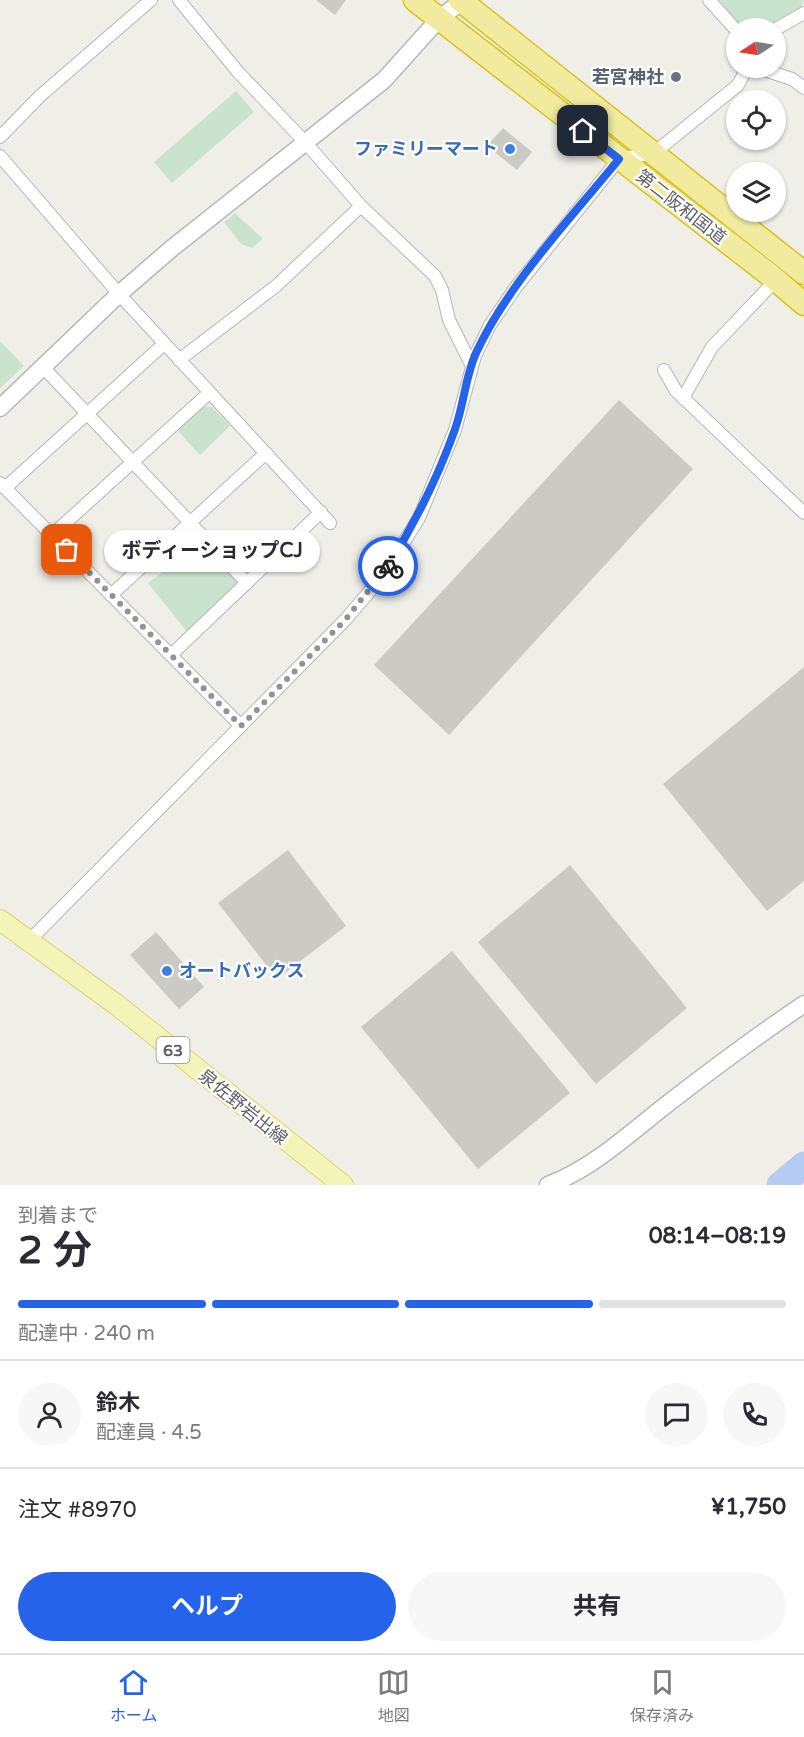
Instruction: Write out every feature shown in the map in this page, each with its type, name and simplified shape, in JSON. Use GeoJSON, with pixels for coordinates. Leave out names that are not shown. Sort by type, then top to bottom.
{"type":"FeatureCollection","features":[{"type":"Feature","properties":{"kind":"highway","name":"第二阪和国道"},"geometry":{"type":"LineString","coordinates":[[415,0],[804,304]]}},
{"type":"Feature","properties":{"kind":"highway","name":"第二阪和国道"},"geometry":{"type":"LineString","coordinates":[[461,0],[804,273]]}},
{"type":"Feature","properties":{"kind":"highway"},"geometry":{"type":"LineString","coordinates":[[763,242],[804,259]]}},
{"type":"Feature","properties":{"kind":"highway"},"geometry":{"type":"LineString","coordinates":[[772,279],[789,310],[804,323]]}},
{"type":"Feature","properties":{"kind":"main road","name":"泉佐野岩出線"},"geometry":{"type":"LineString","coordinates":[[0,920],[117,1005],[343,1185]]}},
{"type":"Feature","properties":{"kind":"street"},"geometry":{"type":"LineString","coordinates":[[0,137],[40,96],[150,0]]}},
{"type":"Feature","properties":{"kind":"street"},"geometry":{"type":"LineString","coordinates":[[179,0],[238,72],[305,142],[361,206],[435,276],[442,290],[449,320],[472,366]]}},
{"type":"Feature","properties":{"kind":"street"},"geometry":{"type":"LineString","coordinates":[[0,408],[119,294],[384,80],[439,19],[461,0]]}},
{"type":"Feature","properties":{"kind":"street"},"geometry":{"type":"LineString","coordinates":[[709,0],[726,19]]}},
{"type":"Feature","properties":{"kind":"street"},"geometry":{"type":"LineString","coordinates":[[786,23],[804,13]]}},
{"type":"Feature","properties":{"kind":"street"},"geometry":{"type":"LineString","coordinates":[[786,77],[804,88]]}},
{"type":"Feature","properties":{"kind":"street"},"geometry":{"type":"LineString","coordinates":[[29,941],[346,619],[382,577],[418,518],[455,430],[472,366],[490,325],[516,287],[619,159],[654,153],[738,85],[742,78]]}},
{"type":"Feature","properties":{"kind":"street"},"geometry":{"type":"LineString","coordinates":[[0,156],[119,294],[330,523]]}},
{"type":"Feature","properties":{"kind":"street"},"geometry":{"type":"LineString","coordinates":[[179,360],[276,286],[361,206]]}},
{"type":"Feature","properties":{"kind":"street"},"geometry":{"type":"LineString","coordinates":[[683,398],[712,347],[772,279]]}},
{"type":"Feature","properties":{"kind":"street"},"geometry":{"type":"LineString","coordinates":[[164,344],[2,485],[241,726]]}},
{"type":"Feature","properties":{"kind":"street"},"geometry":{"type":"LineString","coordinates":[[43,367],[247,583]]}},
{"type":"Feature","properties":{"kind":"street"},"geometry":{"type":"LineString","coordinates":[[664,370],[676,391],[804,513]]}},
{"type":"Feature","properties":{"kind":"street"},"geometry":{"type":"LineString","coordinates":[[52,535],[209,393]]}},
{"type":"Feature","properties":{"kind":"street"},"geometry":{"type":"LineString","coordinates":[[111,595],[266,453]]}},
{"type":"Feature","properties":{"kind":"street"},"geometry":{"type":"LineString","coordinates":[[171,655],[321,512]]}},
{"type":"Feature","properties":{"kind":"street"},"geometry":{"type":"LineString","coordinates":[[548,1185],[559,1181],[608,1150],[738,1050],[804,1004]]}},
{"type":"Feature","properties":{"kind":"green space"},"geometry":{"type":"Polygon","coordinates":[[[719,0],[804,0],[799,10],[786,19],[734,18],[719,0]]]}},
{"type":"Feature","properties":{"kind":"green space"},"geometry":{"type":"Polygon","coordinates":[[[236,91],[254,112],[172,183],[154,162],[236,91]]]}},
{"type":"Feature","properties":{"kind":"green space"},"geometry":{"type":"Polygon","coordinates":[[[235,213],[263,239],[252,248],[241,244],[224,222],[235,213]]]}},
{"type":"Feature","properties":{"kind":"green space"},"geometry":{"type":"Polygon","coordinates":[[[0,341],[24,366],[0,388],[0,341]]]}},
{"type":"Feature","properties":{"kind":"green space"},"geometry":{"type":"Polygon","coordinates":[[[202,406],[212,407],[230,426],[200,455],[177,430],[202,406]]]}},
{"type":"Feature","properties":{"kind":"green space"},"geometry":{"type":"Polygon","coordinates":[[[202,543],[241,582],[188,633],[148,583],[202,543]]]}},
{"type":"Feature","properties":{"kind":"building"},"geometry":{"type":"Polygon","coordinates":[[[316,0],[346,0],[335,15],[316,0]]]}},
{"type":"Feature","properties":{"kind":"building","name":"ファミリーマート"},"geometry":{"type":"Polygon","coordinates":[[[503,128],[532,152],[517,170],[487,146],[503,128]]]}},
{"type":"Feature","properties":{"kind":"building"},"geometry":{"type":"Polygon","coordinates":[[[619,400],[693,469],[449,735],[374,665],[619,400]]]}},
{"type":"Feature","properties":{"kind":"building"},"geometry":{"type":"Polygon","coordinates":[[[804,667],[804,881],[767,911],[663,784],[804,667]]]}},
{"type":"Feature","properties":{"kind":"building"},"geometry":{"type":"Polygon","coordinates":[[[288,850],[346,926],[277,979],[218,903],[288,850]]]}},
{"type":"Feature","properties":{"kind":"building"},"geometry":{"type":"Polygon","coordinates":[[[570,865],[687,1008],[596,1084],[478,942],[570,865]]]}},
{"type":"Feature","properties":{"kind":"building","name":"オートバックス"},"geometry":{"type":"Polygon","coordinates":[[[156,932],[204,987],[179,1009],[130,955],[156,932]]]}},
{"type":"Feature","properties":{"kind":"building"},"geometry":{"type":"Polygon","coordinates":[[[452,951],[570,1093],[478,1169],[361,1027],[452,951]]]}},
{"type":"Feature","properties":{"kind":"waterway"},"geometry":{"type":"LineString","coordinates":[[780,1185],[804,1165]]}},
{"type":"Feature","properties":{"kind":"way so far"},"geometry":{"type":"LineString","coordinates":[[67,550],[241,726],[346,619],[382,577],[388,566]]}},
{"type":"Feature","properties":{"kind":"place","name":"若宮神社"},"geometry":{"type":"Point","coordinates":[676,77]}},
{"type":"Feature","properties":{"kind":"place","name":"ファミリーマート"},"geometry":{"type":"Point","coordinates":[510,149]}},
{"type":"Feature","properties":{"kind":"place","name":"ボディーショップCJ"},"geometry":{"type":"Point","coordinates":[67,550]}},
{"type":"Feature","properties":{"kind":"place","name":"オートバックス"},"geometry":{"type":"Point","coordinates":[167,971]}},
{"type":"Feature","properties":{"kind":"route"},"geometry":{"type":"LineString","coordinates":[[388,566],[418,518],[455,430],[475,356],[490,325],[516,287],[619,159],[583,131]]}}]}
